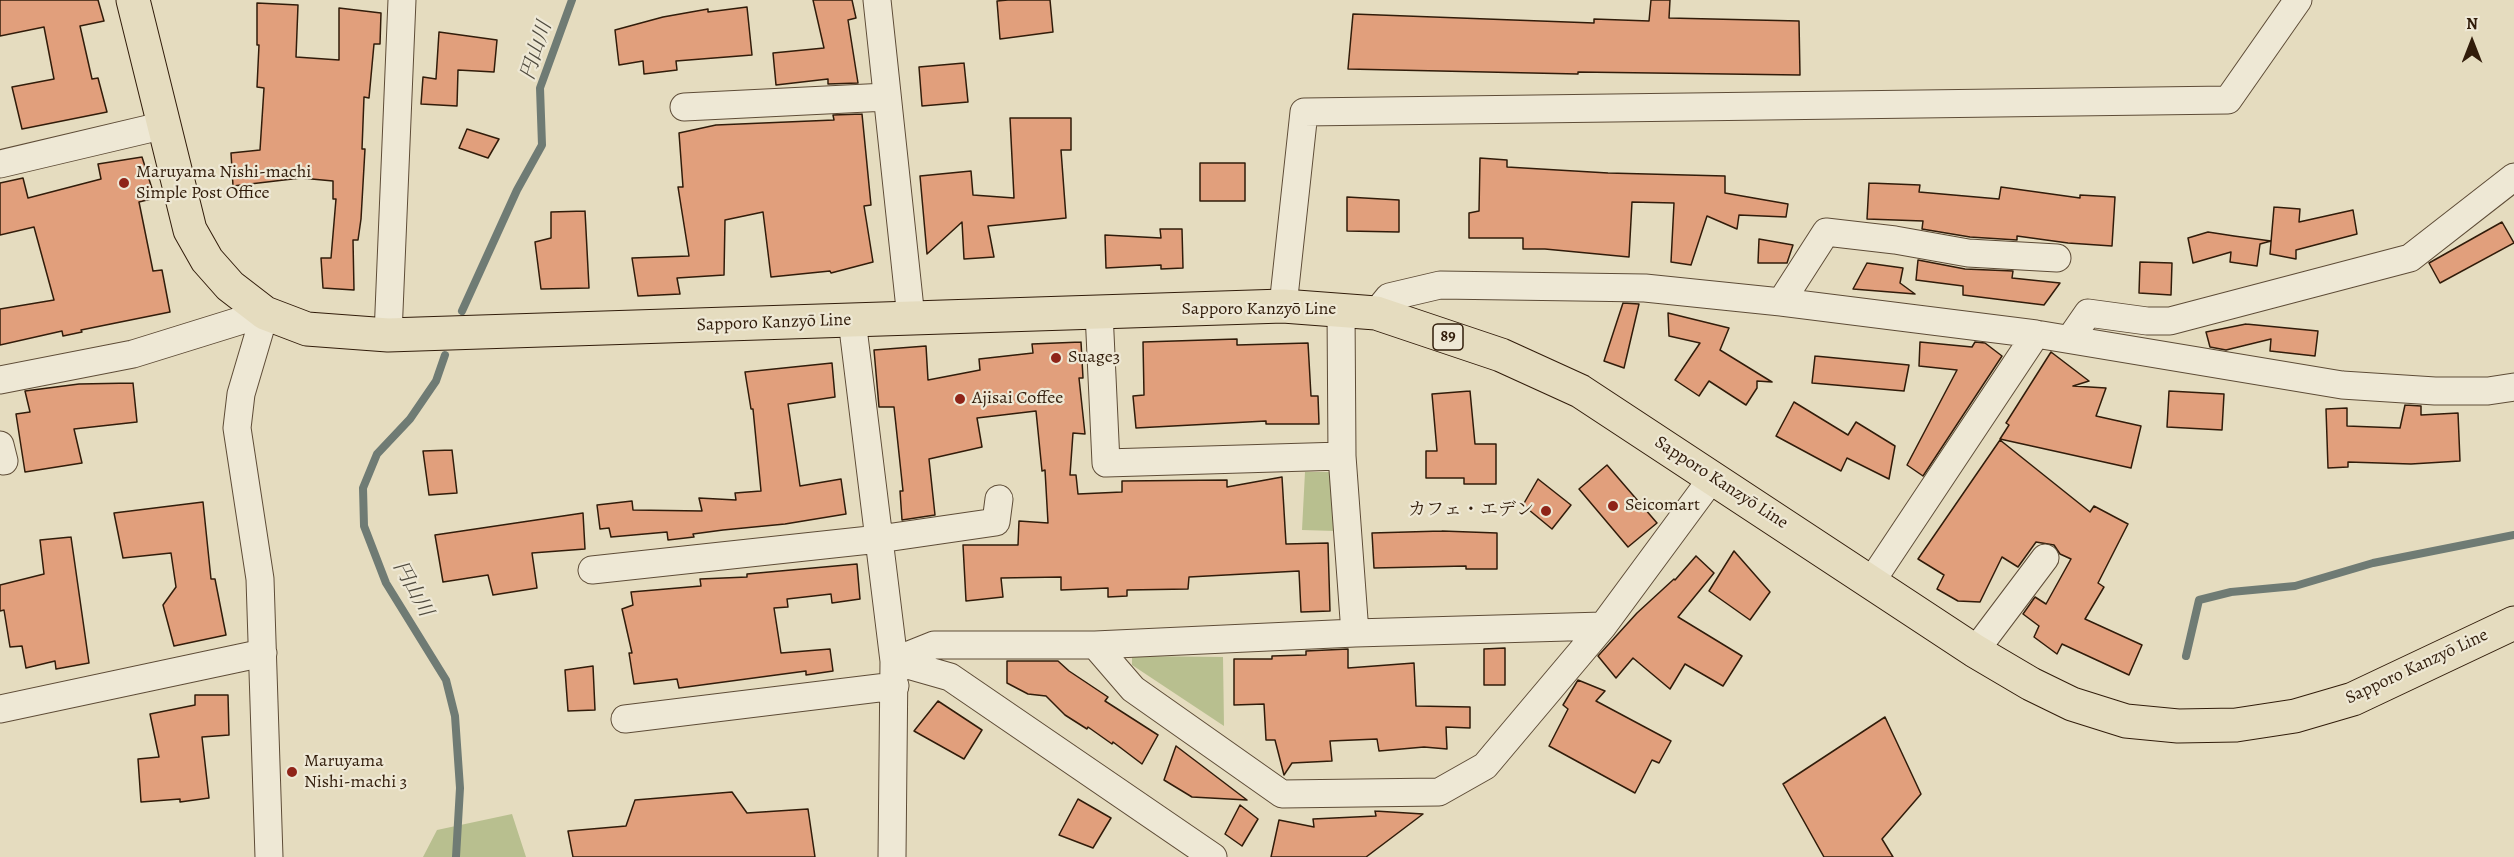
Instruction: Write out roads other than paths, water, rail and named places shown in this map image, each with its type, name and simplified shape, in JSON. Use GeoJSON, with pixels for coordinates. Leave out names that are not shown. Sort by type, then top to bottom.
{"type":"FeatureCollection","features":[{"type":"Feature","properties":{"kind":"main road","name":"Sapporo Kanzyō Line"},"geometry":{"type":"LineString","coordinates":[[133,0],[190,230],[207,260],[222,277],[265,313],[307,329],[388,335],[1283,306],[1376,313],[1501,355],[1580,391],[1975,651],[2031,684],[2072,704],[2126,721],[2178,726],[2236,725],[2295,717],[2353,699],[2514,623]]}},
{"type":"Feature","properties":{"kind":"street"},"geometry":{"type":"LineString","coordinates":[[388,335],[402,0]]}},
{"type":"Feature","properties":{"kind":"street"},"geometry":{"type":"LineString","coordinates":[[877,0],[911,318]]}},
{"type":"Feature","properties":{"kind":"street"},"geometry":{"type":"LineString","coordinates":[[1283,306],[1304,112],[2228,100],[2298,0]]}},
{"type":"Feature","properties":{"kind":"street"},"geometry":{"type":"LineString","coordinates":[[684,108],[887,98]]}},
{"type":"Feature","properties":{"kind":"street"},"geometry":{"type":"LineString","coordinates":[[0,164],[165,125]]}},
{"type":"Feature","properties":{"kind":"street"},"geometry":{"type":"LineString","coordinates":[[2070,339],[2088,313],[2147,321],[2170,321],[2410,258],[2514,177]]}},
{"type":"Feature","properties":{"kind":"street"},"geometry":{"type":"LineString","coordinates":[[1780,302],[1826,232],[1894,240],[1968,253],[2057,258]]}},
{"type":"Feature","properties":{"kind":"street"},"geometry":{"type":"LineString","coordinates":[[1376,313],[1389,297],[1440,285],[1645,288],[1780,302],[2036,334],[2342,385],[2435,391],[2488,391],[2514,387]]}},
{"type":"Feature","properties":{"kind":"street"},"geometry":{"type":"LineString","coordinates":[[1341,309],[1342,456],[1355,633]]}},
{"type":"Feature","properties":{"kind":"street"},"geometry":{"type":"LineString","coordinates":[[1099,312],[1106,463],[1342,456]]}},
{"type":"Feature","properties":{"kind":"street"},"geometry":{"type":"LineString","coordinates":[[0,380],[133,354],[265,313]]}},
{"type":"Feature","properties":{"kind":"street"},"geometry":{"type":"LineString","coordinates":[[265,313],[241,394],[237,428],[260,579],[269,857]]}},
{"type":"Feature","properties":{"kind":"street"},"geometry":{"type":"LineString","coordinates":[[852,320],[895,674],[892,857]]}},
{"type":"Feature","properties":{"kind":"street"},"geometry":{"type":"LineString","coordinates":[[1871,582],[2036,334]]}},
{"type":"Feature","properties":{"kind":"street"},"geometry":{"type":"LineString","coordinates":[[1095,645],[1133,689],[1282,794],[1439,792],[1485,766],[1603,626],[1713,477]]}},
{"type":"Feature","properties":{"kind":"street"},"geometry":{"type":"LineString","coordinates":[[592,570],[879,539],[996,522],[999,499]]}},
{"type":"Feature","properties":{"kind":"street"},"geometry":{"type":"LineString","coordinates":[[1975,651],[2045,558]]}},
{"type":"Feature","properties":{"kind":"street"},"geometry":{"type":"LineString","coordinates":[[895,674],[934,645],[1095,645],[1355,633],[1603,626]]}},
{"type":"Feature","properties":{"kind":"street"},"geometry":{"type":"LineString","coordinates":[[0,709],[263,653]]}},
{"type":"Feature","properties":{"kind":"street"},"geometry":{"type":"LineString","coordinates":[[625,719],[895,674],[950,677],[1213,857]]}},
{"type":"Feature","properties":{"kind":"waterway","name":"円山川"},"geometry":{"type":"LineString","coordinates":[[462,311],[517,190],[542,145],[540,88],[572,0]]}},
{"type":"Feature","properties":{"kind":"waterway","name":"円山川"},"geometry":{"type":"LineString","coordinates":[[445,355],[436,381],[410,419],[377,454],[363,488],[364,526],[386,583],[446,680],[455,716],[460,788],[456,857]]}},
{"type":"Feature","properties":{"kind":"waterway"},"geometry":{"type":"LineString","coordinates":[[2186,656],[2199,600],[2231,592],[2295,586],[2373,563],[2514,535]]}},
{"type":"Feature","properties":{"kind":"place","name":"Maruyama Nishi-machi Simple Post Office"},"geometry":{"type":"Point","coordinates":[124,183]}},
{"type":"Feature","properties":{"kind":"place","name":"Suage3"},"geometry":{"type":"Point","coordinates":[1056,358]}},
{"type":"Feature","properties":{"kind":"place","name":"Ajisai Coffee"},"geometry":{"type":"Point","coordinates":[960,399]}},
{"type":"Feature","properties":{"kind":"place","name":"Seicomart"},"geometry":{"type":"Point","coordinates":[1613,506]}},
{"type":"Feature","properties":{"kind":"place","name":"カフェ・エデン"},"geometry":{"type":"Point","coordinates":[1546,511]}},
{"type":"Feature","properties":{"kind":"place","name":"Maruyama Nishi-machi 3"},"geometry":{"type":"Point","coordinates":[292,772]}}]}
